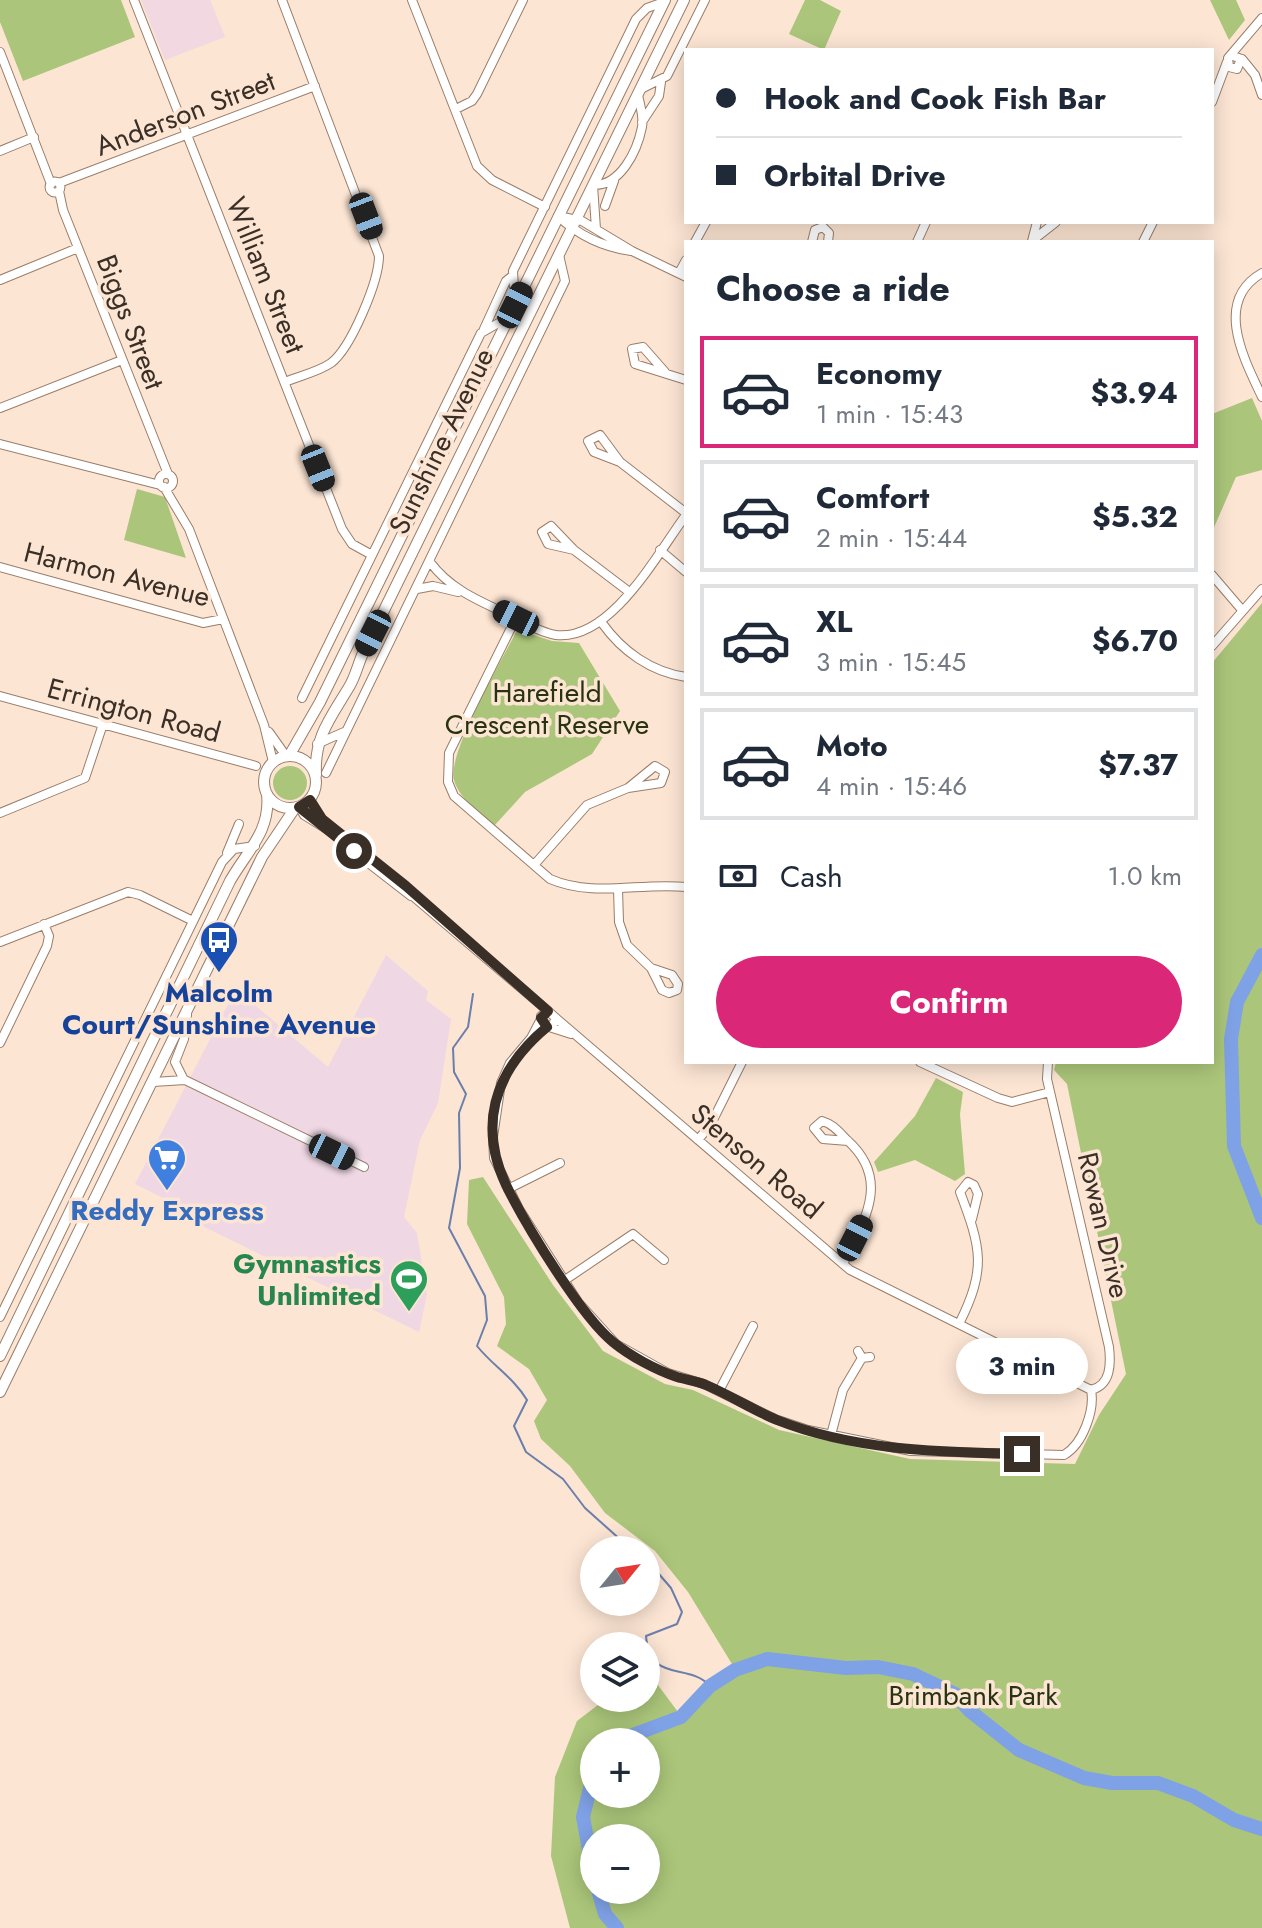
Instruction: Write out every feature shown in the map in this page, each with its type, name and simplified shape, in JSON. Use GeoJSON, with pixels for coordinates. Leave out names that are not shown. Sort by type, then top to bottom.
{"type":"FeatureCollection","features":[{"type":"Feature","properties":{"kind":"main road","name":"Sunshine Avenue"},"geometry":{"type":"LineString","coordinates":[[321,774],[317,744],[327,718],[351,684],[364,651],[684,0]]}},
{"type":"Feature","properties":{"kind":"main road","name":"Sunshine Avenue"},"geometry":{"type":"LineString","coordinates":[[288,756],[320,702],[665,1]]}},
{"type":"Feature","properties":{"kind":"main road"},"geometry":{"type":"LineString","coordinates":[[1,1348],[146,1059],[230,881],[255,846],[266,818],[264,779],[273,762],[288,756],[306,761],[321,774],[315,791],[310,800],[297,808],[268,846],[2,1387]]}},
{"type":"Feature","properties":{"kind":"main road"},"geometry":{"type":"LineString","coordinates":[[267,794],[275,804],[297,808]]}},
{"type":"Feature","properties":{"kind":"main road"},"geometry":{"type":"LineString","coordinates":[[146,1059],[153,1082]]}},
{"type":"Feature","properties":{"kind":"main road"},"geometry":{"type":"LineString","coordinates":[[52,1249],[89,1188],[96,1183],[102,1185]]}},
{"type":"Feature","properties":{"kind":"street","name":"William Street"},"geometry":{"type":"LineString","coordinates":[[134,0],[345,535],[352,544],[372,555]]}},
{"type":"Feature","properties":{"kind":"street"},"geometry":{"type":"LineString","coordinates":[[282,0],[377,242],[379,269],[341,353],[327,366],[285,382]]}},
{"type":"Feature","properties":{"kind":"street"},"geometry":{"type":"LineString","coordinates":[[412,0],[481,172],[545,207]]}},
{"type":"Feature","properties":{"kind":"street"},"geometry":{"type":"LineString","coordinates":[[456,109],[472,101],[477,94],[523,0]]}},
{"type":"Feature","properties":{"kind":"street"},"geometry":{"type":"LineString","coordinates":[[302,698],[641,12],[644,0]]}},
{"type":"Feature","properties":{"kind":"street"},"geometry":{"type":"LineString","coordinates":[[642,122],[639,92],[667,76],[705,0]]}},
{"type":"Feature","properties":{"kind":"street"},"geometry":{"type":"LineString","coordinates":[[641,12],[665,1]]}},
{"type":"Feature","properties":{"kind":"street"},"geometry":{"type":"LineString","coordinates":[[1214,98],[1262,18]]}},
{"type":"Feature","properties":{"kind":"street","name":"Biggs Street"},"geometry":{"type":"LineString","coordinates":[[0,52],[56,187],[159,455],[164,481],[177,506],[264,725],[273,762]]}},
{"type":"Feature","properties":{"kind":"street"},"geometry":{"type":"LineString","coordinates":[[1217,92],[1236,69],[1235,59]]}},
{"type":"Feature","properties":{"kind":"street"},"geometry":{"type":"LineString","coordinates":[[1235,59],[1253,72],[1262,95]]}},
{"type":"Feature","properties":{"kind":"street"},"geometry":{"type":"LineString","coordinates":[[1236,69],[1258,86]]}},
{"type":"Feature","properties":{"kind":"street"},"geometry":{"type":"LineString","coordinates":[[605,206],[642,122],[659,96],[661,82]]}},
{"type":"Feature","properties":{"kind":"street","name":"Anderson Street"},"geometry":{"type":"LineString","coordinates":[[56,187],[315,86]]}},
{"type":"Feature","properties":{"kind":"street"},"geometry":{"type":"LineString","coordinates":[[0,151],[34,137]]}},
{"type":"Feature","properties":{"kind":"street"},"geometry":{"type":"LineString","coordinates":[[596,229],[593,185],[614,181]]}},
{"type":"Feature","properties":{"kind":"street"},"geometry":{"type":"LineString","coordinates":[[558,216],[615,249],[632,251]]}},
{"type":"Feature","properties":{"kind":"street"},"geometry":{"type":"LineString","coordinates":[[574,224],[596,229],[632,251],[682,275]]}},
{"type":"Feature","properties":{"kind":"street"},"geometry":{"type":"LineString","coordinates":[[1033,240],[1053,224]]}},
{"type":"Feature","properties":{"kind":"street"},"geometry":{"type":"LineString","coordinates":[[812,240],[815,230],[823,227],[829,233],[828,240]]}},
{"type":"Feature","properties":{"kind":"street"},"geometry":{"type":"LineString","coordinates":[[0,280],[78,248]]}},
{"type":"Feature","properties":{"kind":"street"},"geometry":{"type":"LineString","coordinates":[[321,774],[417,589],[565,281],[559,255]]}},
{"type":"Feature","properties":{"kind":"street"},"geometry":{"type":"LineString","coordinates":[[1262,273],[1242,290],[1234,317],[1236,337],[1262,397]]}},
{"type":"Feature","properties":{"kind":"street"},"geometry":{"type":"LineString","coordinates":[[511,277],[515,305]]}},
{"type":"Feature","properties":{"kind":"street"},"geometry":{"type":"LineString","coordinates":[[484,330],[509,317]]}},
{"type":"Feature","properties":{"kind":"street"},"geometry":{"type":"LineString","coordinates":[[0,408],[122,360]]}},
{"type":"Feature","properties":{"kind":"street"},"geometry":{"type":"LineString","coordinates":[[665,372],[684,379]]}},
{"type":"Feature","properties":{"kind":"street"},"geometry":{"type":"LineString","coordinates":[[0,444],[146,484],[164,481]]}},
{"type":"Feature","properties":{"kind":"street"},"geometry":{"type":"LineString","coordinates":[[620,462],[684,512]]}},
{"type":"Feature","properties":{"kind":"street"},"geometry":{"type":"LineString","coordinates":[[417,589],[433,586],[463,593],[544,632],[566,635],[602,623],[684,517]]}},
{"type":"Feature","properties":{"kind":"street"},"geometry":{"type":"LineString","coordinates":[[574,550],[628,591]]}},
{"type":"Feature","properties":{"kind":"street"},"geometry":{"type":"LineString","coordinates":[[660,550],[684,570]]}},
{"type":"Feature","properties":{"kind":"street"},"geometry":{"type":"LineString","coordinates":[[430,562],[463,593]]}},
{"type":"Feature","properties":{"kind":"street","name":"Harmon Avenue"},"geometry":{"type":"LineString","coordinates":[[0,567],[203,623],[223,619]]}},
{"type":"Feature","properties":{"kind":"street"},"geometry":{"type":"LineString","coordinates":[[1214,577],[1242,610]]}},
{"type":"Feature","properties":{"kind":"street"},"geometry":{"type":"LineString","coordinates":[[1214,644],[1262,589]]}},
{"type":"Feature","properties":{"kind":"street"},"geometry":{"type":"LineString","coordinates":[[516,618],[449,753],[447,768],[454,796],[550,879],[567,887],[684,887]]}},
{"type":"Feature","properties":{"kind":"street"},"geometry":{"type":"LineString","coordinates":[[602,623],[625,651],[682,677]]}},
{"type":"Feature","properties":{"kind":"street"},"geometry":{"type":"LineString","coordinates":[[315,674],[320,702]]}},
{"type":"Feature","properties":{"kind":"street","name":"Errington Road"},"geometry":{"type":"LineString","coordinates":[[0,696],[256,766]]}},
{"type":"Feature","properties":{"kind":"street"},"geometry":{"type":"LineString","coordinates":[[0,813],[85,778],[103,724]]}},
{"type":"Feature","properties":{"kind":"street","name":"Biggs Street"},"geometry":{"type":"LineString","coordinates":[[264,725],[288,756]]}},
{"type":"Feature","properties":{"kind":"street"},"geometry":{"type":"LineString","coordinates":[[317,744],[345,731]]}},
{"type":"Feature","properties":{"kind":"street"},"geometry":{"type":"LineString","coordinates":[[534,865],[587,805],[628,788]]}},
{"type":"Feature","properties":{"kind":"street"},"geometry":{"type":"LineString","coordinates":[[310,800],[322,819],[527,994],[549,1027]]}},
{"type":"Feature","properties":{"kind":"street"},"geometry":{"type":"LineString","coordinates":[[297,808],[398,888],[428,907]]}},
{"type":"Feature","properties":{"kind":"street"},"geometry":{"type":"LineString","coordinates":[[0,1317],[239,824]]}},
{"type":"Feature","properties":{"kind":"street"},"geometry":{"type":"LineString","coordinates":[[227,854],[255,846]]}},
{"type":"Feature","properties":{"kind":"street"},"geometry":{"type":"LineString","coordinates":[[618,889],[621,934],[627,945],[651,968]]}},
{"type":"Feature","properties":{"kind":"street"},"geometry":{"type":"LineString","coordinates":[[0,942],[128,892],[193,921]]}},
{"type":"Feature","properties":{"kind":"street"},"geometry":{"type":"LineString","coordinates":[[0,1043],[47,946],[49,936],[44,924]]}},
{"type":"Feature","properties":{"kind":"street"},"geometry":{"type":"LineString","coordinates":[[185,1080],[175,1062],[184,1039],[188,1010]]}},
{"type":"Feature","properties":{"kind":"street"},"geometry":{"type":"LineString","coordinates":[[543,1016],[531,1038],[510,1063],[497,1095],[494,1158],[508,1189],[565,1280],[616,1344],[668,1373],[719,1391],[775,1419],[831,1435],[843,1390],[864,1356]]}},
{"type":"Feature","properties":{"kind":"street","name":"Stenson Road"},"geometry":{"type":"LineString","coordinates":[[543,1016],[557,1019],[843,1264],[1091,1390]]}},
{"type":"Feature","properties":{"kind":"street"},"geometry":{"type":"LineString","coordinates":[[531,1038],[557,1019]]}},
{"type":"Feature","properties":{"kind":"street","name":"Stenson Road"},"geometry":{"type":"LineString","coordinates":[[549,1027],[576,1036]]}},
{"type":"Feature","properties":{"kind":"street"},"geometry":{"type":"LineString","coordinates":[[698,1140],[711,1124],[741,1064]]}},
{"type":"Feature","properties":{"kind":"street"},"geometry":{"type":"LineString","coordinates":[[924,1064],[982,1092],[1012,1102],[1050,1092]]}},
{"type":"Feature","properties":{"kind":"street","name":"Rowan Drive"},"geometry":{"type":"LineString","coordinates":[[831,1435],[911,1451],[1064,1455],[1074,1447],[1092,1411],[1091,1390],[1100,1387],[1107,1376],[1109,1347],[1050,1092],[1048,1064]]}},
{"type":"Feature","properties":{"kind":"street"},"geometry":{"type":"LineString","coordinates":[[153,1082],[185,1080],[364,1167]]}},
{"type":"Feature","properties":{"kind":"street"},"geometry":{"type":"LineString","coordinates":[[843,1264],[871,1198],[868,1166],[848,1141]]}},
{"type":"Feature","properties":{"kind":"street"},"geometry":{"type":"LineString","coordinates":[[508,1189],[560,1163]]}},
{"type":"Feature","properties":{"kind":"street"},"geometry":{"type":"LineString","coordinates":[[959,1324],[979,1273],[972,1219]]}},
{"type":"Feature","properties":{"kind":"street"},"geometry":{"type":"LineString","coordinates":[[565,1280],[633,1234],[664,1260]]}},
{"type":"Feature","properties":{"kind":"street"},"geometry":{"type":"LineString","coordinates":[[719,1391],[753,1326]]}},
{"type":"Feature","properties":{"kind":"shaded area"},"geometry":{"type":"Polygon","coordinates":[[[141,0],[210,0],[225,37],[165,60],[141,0]]]}},
{"type":"Feature","properties":{"kind":"shaded area"},"geometry":{"type":"Polygon","coordinates":[[[386,955],[428,991],[426,1000],[451,1019],[438,1103],[420,1140],[404,1217],[417,1233],[427,1294],[419,1332],[188,1219],[191,1212],[135,1184],[236,989],[328,1067],[386,955]]]}},
{"type":"Feature","properties":{"kind":"green space"},"geometry":{"type":"Polygon","coordinates":[[[0,0],[121,0],[135,37],[23,81],[0,22],[0,0]]]}},
{"type":"Feature","properties":{"kind":"green space"},"geometry":{"type":"Polygon","coordinates":[[[805,0],[820,0],[841,11],[825,48],[789,34],[805,0]]]}},
{"type":"Feature","properties":{"kind":"green space"},"geometry":{"type":"Polygon","coordinates":[[[1210,0],[1236,0],[1245,20],[1229,40],[1210,0]]]}},
{"type":"Feature","properties":{"kind":"green space"},"geometry":{"type":"Polygon","coordinates":[[[1252,398],[1262,421],[1262,470],[1236,477],[1214,527],[1214,413],[1252,398]]]}},
{"type":"Feature","properties":{"kind":"green space"},"geometry":{"type":"Polygon","coordinates":[[[137,489],[165,497],[186,558],[124,540],[137,489]]]}},
{"type":"Feature","properties":{"kind":"green space","name":"Brimbank Park"},"geometry":{"type":"Polygon","coordinates":[[[1262,603],[1262,1928],[570,1928],[551,1856],[555,1777],[577,1721],[589,1712],[660,1712],[660,1688],[681,1716],[710,1686],[735,1669],[688,1592],[660,1557],[660,1536],[635,1536],[605,1513],[570,1466],[541,1439],[534,1421],[547,1400],[529,1369],[497,1346],[506,1324],[504,1297],[467,1224],[469,1180],[483,1177],[553,1285],[603,1351],[665,1384],[693,1390],[779,1430],[910,1459],[1075,1464],[1099,1415],[1126,1374],[1067,1084],[1054,1070],[1056,1064],[1214,1064],[1214,661],[1262,603]]]}},
{"type":"Feature","properties":{"kind":"green space","name":"Harefield Crescent Reserve"},"geometry":{"type":"Polygon","coordinates":[[[522,631],[552,641],[579,643],[620,711],[592,754],[525,792],[494,826],[460,793],[454,780],[454,767],[477,706],[516,632],[522,631]]]}},
{"type":"Feature","properties":{"kind":"green space"},"geometry":{"type":"Polygon","coordinates":[[[290,766],[302,771],[307,783],[302,795],[290,800],[278,795],[273,783],[278,771],[290,766]]]}},
{"type":"Feature","properties":{"kind":"green space"},"geometry":{"type":"Polygon","coordinates":[[[936,1078],[963,1092],[960,1114],[965,1174],[955,1181],[915,1160],[878,1172],[874,1162],[915,1116],[936,1078]]]}},
{"type":"Feature","properties":{"kind":"waterway"},"geometry":{"type":"LineString","coordinates":[[1262,955],[1237,1002],[1231,1039],[1234,1146],[1262,1218]]}},
{"type":"Feature","properties":{"kind":"waterway"},"geometry":{"type":"LineString","coordinates":[[473,994],[468,1027],[453,1048],[454,1072],[466,1094],[459,1113],[460,1168],[449,1228],[485,1296],[487,1320],[477,1346],[527,1400],[514,1426],[526,1452],[563,1479],[585,1508],[616,1536]]}},
{"type":"Feature","properties":{"kind":"waterway"},"geometry":{"type":"LineString","coordinates":[[660,1575],[671,1588],[682,1612],[677,1624],[646,1636],[649,1651],[654,1661],[662,1667],[692,1675],[710,1686]]}},
{"type":"Feature","properties":{"kind":"waterway"},"geometry":{"type":"LineString","coordinates":[[652,1728],[681,1717],[710,1686],[735,1670],[767,1659],[846,1668],[878,1667],[913,1674],[955,1694],[970,1711],[1019,1750],[1084,1778],[1112,1783],[1158,1783],[1193,1796],[1234,1820],[1262,1829]]}},
{"type":"Feature","properties":{"kind":"waterway"},"geometry":{"type":"LineString","coordinates":[[584,1824],[585,1808]]}},
{"type":"Feature","properties":{"kind":"waterway"},"geometry":{"type":"LineString","coordinates":[[602,1904],[605,1914],[617,1928]]}},
{"type":"Feature","properties":{"kind":"place","name":"Malcolm Court/Sunshine Avenue"},"geometry":{"type":"Point","coordinates":[219,974]}},
{"type":"Feature","properties":{"kind":"place","name":"Reddy Express"},"geometry":{"type":"Point","coordinates":[167,1192]}},
{"type":"Feature","properties":{"kind":"place","name":"Gymnastics Unlimited"},"geometry":{"type":"Point","coordinates":[409,1313]}},
{"type":"Feature","properties":{"kind":"route"},"geometry":{"type":"LineString","coordinates":[[354,851],[304,815],[299,807],[310,800],[322,819],[406,886],[537,1005],[548,1011],[541,1018],[547,1027],[531,1038],[510,1063],[501,1083],[493,1137],[494,1158],[519,1209],[578,1302],[605,1335],[668,1373],[704,1384],[775,1419],[808,1430],[911,1451],[1022,1454]]}}]}
